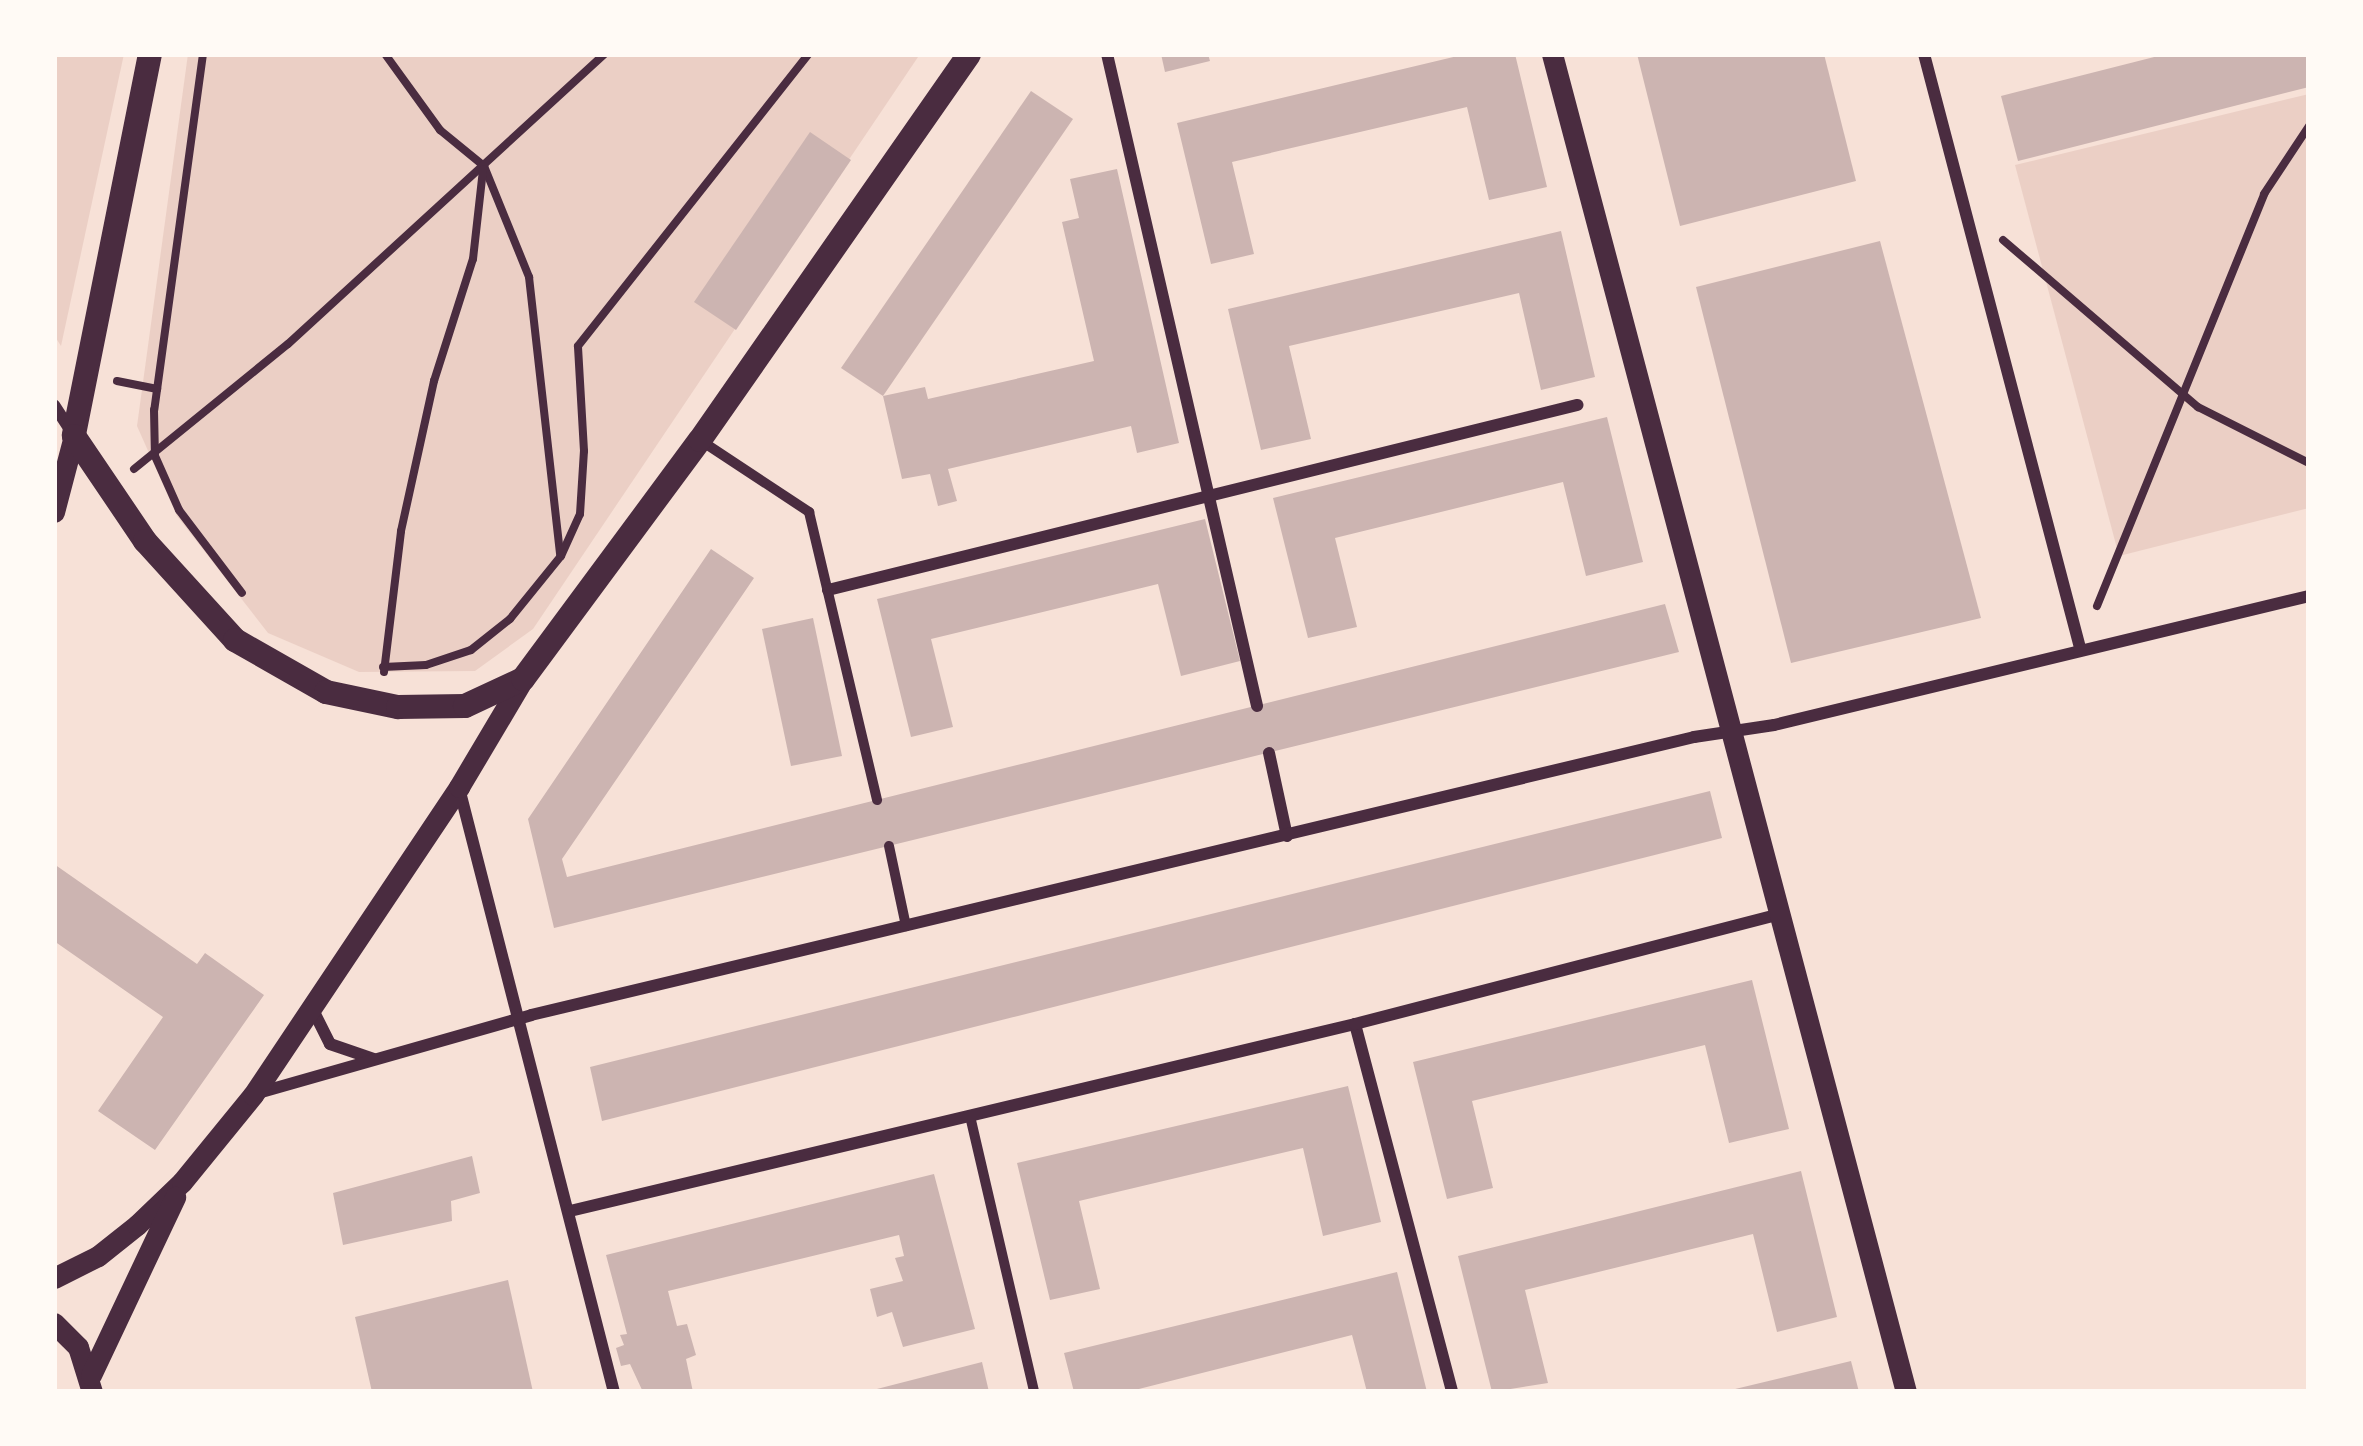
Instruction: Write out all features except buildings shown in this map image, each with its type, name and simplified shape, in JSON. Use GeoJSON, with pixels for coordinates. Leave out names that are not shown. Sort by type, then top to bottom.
{"type":"FeatureCollection","features":[{"type":"Feature","properties":{"kind":"main road"},"geometry":{"type":"LineString","coordinates":[[150,54],[74,436],[145,541],[235,640],[326,692],[380,703],[465,706],[523,679],[700,440],[969,54]]}},
{"type":"Feature","properties":{"kind":"street"},"geometry":{"type":"LineString","coordinates":[[1107,54],[1257,706]]}},
{"type":"Feature","properties":{"kind":"street"},"geometry":{"type":"LineString","coordinates":[[1552,54],[1906,1392]]}},
{"type":"Feature","properties":{"kind":"street"},"geometry":{"type":"LineString","coordinates":[[1924,54],[2080,648]]}},
{"type":"Feature","properties":{"kind":"street"},"geometry":{"type":"LineString","coordinates":[[54,405],[74,436],[54,512]]}},
{"type":"Feature","properties":{"kind":"street"},"geometry":{"type":"LineString","coordinates":[[828,590],[1577,405]]}},
{"type":"Feature","properties":{"kind":"street"},"geometry":{"type":"LineString","coordinates":[[700,440],[809,512],[878,800]]}},
{"type":"Feature","properties":{"kind":"street"},"geometry":{"type":"LineString","coordinates":[[253,1095],[520,1019],[2309,596]]}},
{"type":"Feature","properties":{"kind":"street"},"geometry":{"type":"LineString","coordinates":[[54,1278],[98,1256],[182,1182],[253,1095],[459,787],[523,679]]}},
{"type":"Feature","properties":{"kind":"street"},"geometry":{"type":"LineString","coordinates":[[1269,754],[1287,836]]}},
{"type":"Feature","properties":{"kind":"street"},"geometry":{"type":"LineString","coordinates":[[459,787],[614,1392]]}},
{"type":"Feature","properties":{"kind":"street"},"geometry":{"type":"LineString","coordinates":[[889,846],[906,926]]}},
{"type":"Feature","properties":{"kind":"street"},"geometry":{"type":"LineString","coordinates":[[570,1211],[1355,1024],[1781,914]]}},
{"type":"Feature","properties":{"kind":"street"},"geometry":{"type":"LineString","coordinates":[[312,1007],[329,1044],[375,1060]]}},
{"type":"Feature","properties":{"kind":"street"},"geometry":{"type":"LineString","coordinates":[[1355,1024],[1452,1392]]}},
{"type":"Feature","properties":{"kind":"street"},"geometry":{"type":"LineString","coordinates":[[970,1116],[1034,1392]]}},
{"type":"Feature","properties":{"kind":"street"},"geometry":{"type":"LineString","coordinates":[[91,1383],[182,1182]]}},
{"type":"Feature","properties":{"kind":"street"},"geometry":{"type":"LineString","coordinates":[[54,1323],[78,1347],[91,1383]]}},
{"type":"Feature","properties":{"kind":"path"},"geometry":{"type":"LineString","coordinates":[[203,54],[154,410],[155,455],[179,510],[245,597]]}},
{"type":"Feature","properties":{"kind":"path"},"geometry":{"type":"LineString","coordinates":[[385,54],[440,130],[484,166],[529,277],[560,556],[591,586]]}},
{"type":"Feature","properties":{"kind":"path"},"geometry":{"type":"LineString","coordinates":[[108,486],[155,455],[172,434],[288,344],[604,54]]}},
{"type":"Feature","properties":{"kind":"path"},"geometry":{"type":"LineString","coordinates":[[381,667],[426,665],[471,650],[511,619],[560,556],[580,514],[584,452],[578,346],[809,54]]}},
{"type":"Feature","properties":{"kind":"path"},"geometry":{"type":"LineString","coordinates":[[2080,648],[2264,194],[2309,126]]}},
{"type":"Feature","properties":{"kind":"path"},"geometry":{"type":"LineString","coordinates":[[380,703],[400,531],[434,381],[473,259],[484,166]]}},
{"type":"Feature","properties":{"kind":"path"},"geometry":{"type":"LineString","coordinates":[[1965,208],[2198,407],[2309,463]]}},
{"type":"Feature","properties":{"kind":"shaded area"},"geometry":{"type":"Polygon","coordinates":[[[59,54],[124,54],[61,346],[54,335],[54,58],[59,54]]]}},
{"type":"Feature","properties":{"kind":"shaded area"},"geometry":{"type":"Polygon","coordinates":[[[188,54],[920,54],[533,629],[475,671],[359,672],[268,633],[177,516],[137,426],[188,54]]]}},
{"type":"Feature","properties":{"kind":"shaded area"},"geometry":{"type":"Polygon","coordinates":[[[2309,94],[2309,508],[2119,556],[2015,165],[2309,94]]]}}]}
